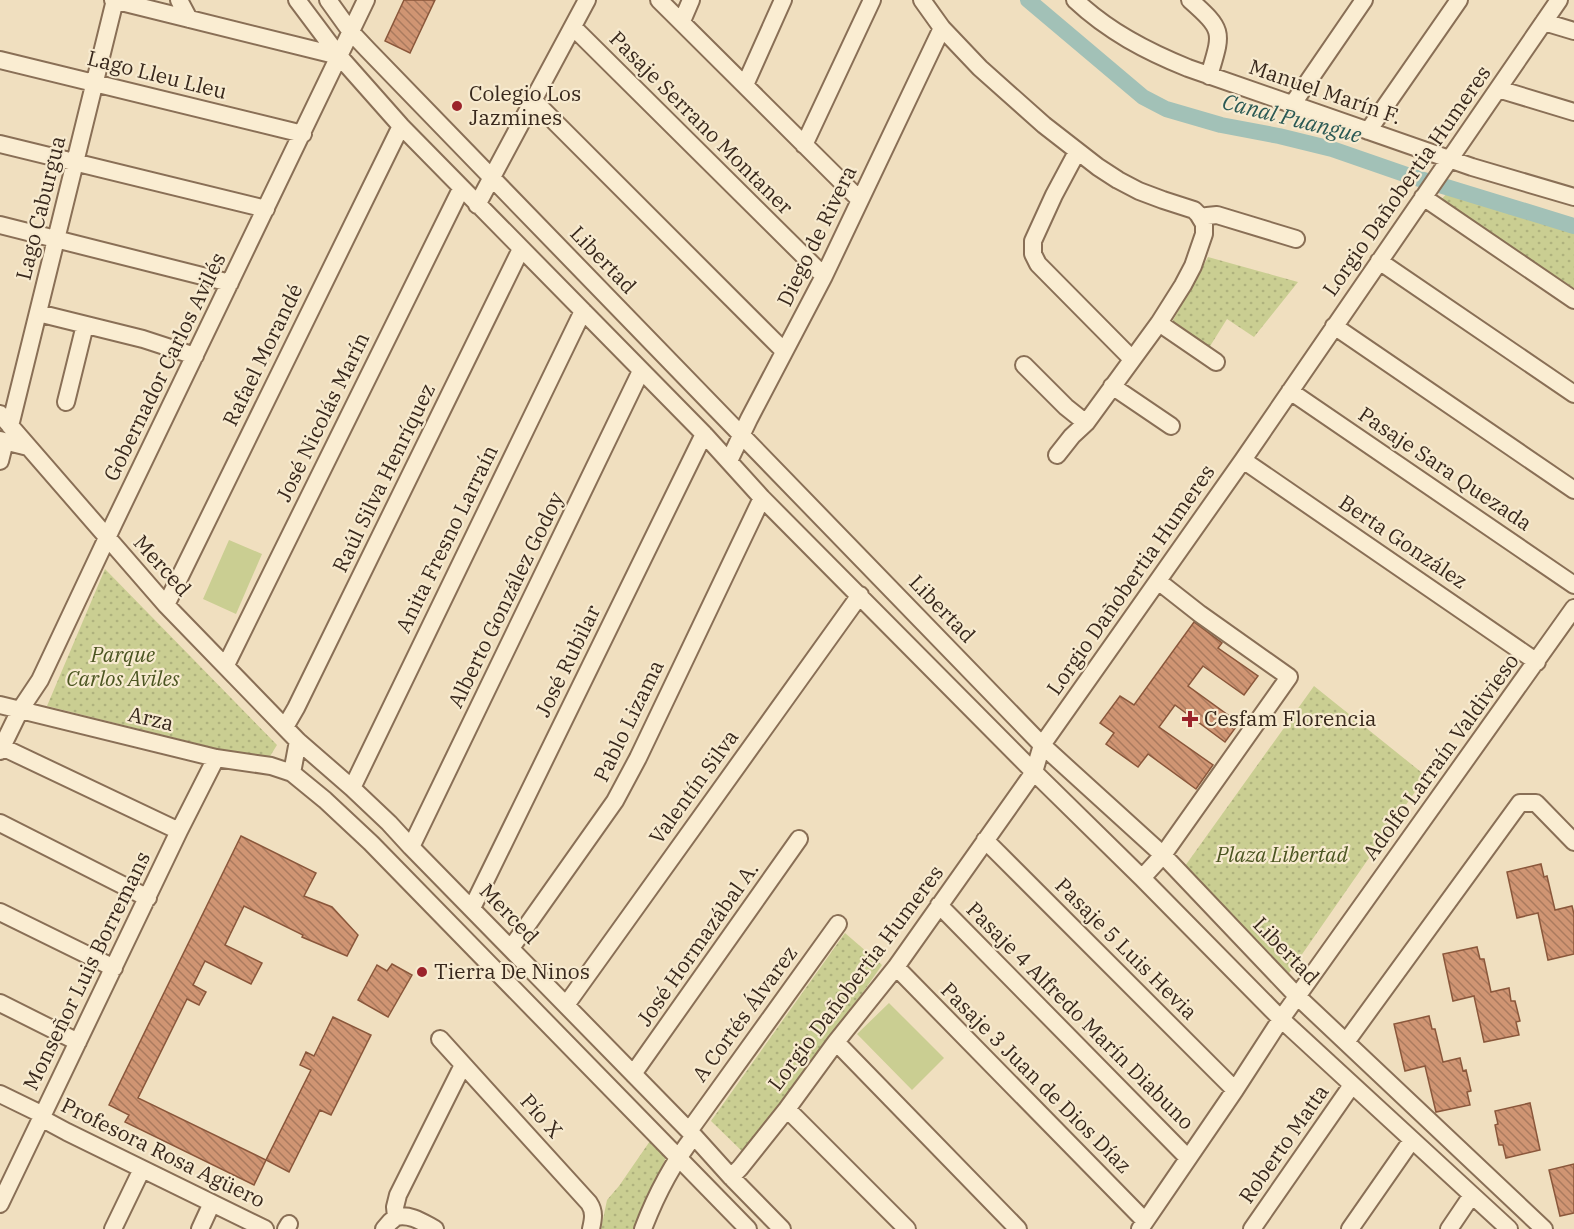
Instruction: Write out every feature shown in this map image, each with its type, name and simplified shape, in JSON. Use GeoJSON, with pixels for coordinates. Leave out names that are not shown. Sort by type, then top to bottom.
{"type":"FeatureCollection","features":[{"type":"Feature","properties":{"kind":"street"},"geometry":{"type":"LineString","coordinates":[[114,0],[339,56]]}},
{"type":"Feature","properties":{"kind":"street","name":"Lago Caburgua"},"geometry":{"type":"LineString","coordinates":[[0,461],[4,430],[38,314],[114,0]]}},
{"type":"Feature","properties":{"kind":"street"},"geometry":{"type":"LineString","coordinates":[[179,0],[189,19]]}},
{"type":"Feature","properties":{"kind":"street"},"geometry":{"type":"LineString","coordinates":[[297,0],[339,56],[401,126],[704,434],[762,498],[1281,1019],[1509,1229]]}},
{"type":"Feature","properties":{"kind":"street","name":"Libertad"},"geometry":{"type":"LineString","coordinates":[[328,0],[351,32],[1042,744],[1163,855],[1298,996],[1544,1229]]}},
{"type":"Feature","properties":{"kind":"street","name":"Gobernador Carlos Avilés"},"geometry":{"type":"LineString","coordinates":[[1,749],[20,710],[40,680],[366,0]]}},
{"type":"Feature","properties":{"kind":"street"},"geometry":{"type":"LineString","coordinates":[[477,205],[587,0]]}},
{"type":"Feature","properties":{"kind":"street"},"geometry":{"type":"LineString","coordinates":[[659,0],[860,200]]}},
{"type":"Feature","properties":{"kind":"street"},"geometry":{"type":"LineString","coordinates":[[682,21],[691,0]]}},
{"type":"Feature","properties":{"kind":"street"},"geometry":{"type":"LineString","coordinates":[[745,85],[783,0]]}},
{"type":"Feature","properties":{"kind":"street"},"geometry":{"type":"LineString","coordinates":[[804,145],[872,0]]}},
{"type":"Feature","properties":{"kind":"street"},"geometry":{"type":"LineString","coordinates":[[922,0],[942,28],[980,68],[1077,152],[1118,180],[1155,197],[1194,210],[1202,219],[1205,229],[1193,266],[1178,294],[1086,423],[1057,455]]}},
{"type":"Feature","properties":{"kind":"street","name":"Manuel Marín F."},"geometry":{"type":"LineString","coordinates":[[1075,0],[1099,21],[1126,39],[1167,60],[1449,159],[1574,197]]}},
{"type":"Feature","properties":{"kind":"street"},"geometry":{"type":"LineString","coordinates":[[1190,0],[1215,25],[1218,33],[1218,45],[1209,76]]}},
{"type":"Feature","properties":{"kind":"street"},"geometry":{"type":"LineString","coordinates":[[1292,105],[1364,0]]}},
{"type":"Feature","properties":{"kind":"street"},"geometry":{"type":"LineString","coordinates":[[1368,131],[1459,0]]}},
{"type":"Feature","properties":{"kind":"street","name":"Lorgio Dañobertia Humeres"},"geometry":{"type":"LineString","coordinates":[[731,1177],[787,1109],[836,1042],[896,967],[1034,772],[1042,744],[1243,460],[1559,0]]}},
{"type":"Feature","properties":{"kind":"street"},"geometry":{"type":"LineString","coordinates":[[1544,22],[1574,31]]}},
{"type":"Feature","properties":{"kind":"street","name":"Pasaje Serrano Montaner"},"geometry":{"type":"LineString","coordinates":[[573,27],[824,276]]}},
{"type":"Feature","properties":{"kind":"street","name":"Diego de Rivera"},"geometry":{"type":"LineString","coordinates":[[729,461],[824,276],[942,28]]}},
{"type":"Feature","properties":{"kind":"street","name":"Lago Lleu Lleu"},"geometry":{"type":"LineString","coordinates":[[0,60],[303,134]]}},
{"type":"Feature","properties":{"kind":"street"},"geometry":{"type":"LineString","coordinates":[[1498,89],[1574,112]]}},
{"type":"Feature","properties":{"kind":"street"},"geometry":{"type":"LineString","coordinates":[[533,100],[784,351]]}},
{"type":"Feature","properties":{"kind":"street","name":"Rafael Morandé"},"geometry":{"type":"LineString","coordinates":[[166,605],[401,126]]}},
{"type":"Feature","properties":{"kind":"street"},"geometry":{"type":"LineString","coordinates":[[0,144],[266,210]]}},
{"type":"Feature","properties":{"kind":"street"},"geometry":{"type":"LineString","coordinates":[[1077,152],[1033,241],[1033,254],[1038,264],[1132,359]]}},
{"type":"Feature","properties":{"kind":"street","name":"José Nicolás Marín"},"geometry":{"type":"LineString","coordinates":[[226,665],[461,189]]}},
{"type":"Feature","properties":{"kind":"street"},"geometry":{"type":"LineString","coordinates":[[1425,194],[1574,300]]}},
{"type":"Feature","properties":{"kind":"street"},"geometry":{"type":"LineString","coordinates":[[1202,219],[1217,215],[1296,239]]}},
{"type":"Feature","properties":{"kind":"street"},"geometry":{"type":"LineString","coordinates":[[0,225],[230,283]]}},
{"type":"Feature","properties":{"kind":"street","name":"Raúl Silva Henríquez"},"geometry":{"type":"LineString","coordinates":[[285,727],[307,687],[521,249]]}},
{"type":"Feature","properties":{"kind":"street"},"geometry":{"type":"LineString","coordinates":[[1379,261],[1574,394]]}},
{"type":"Feature","properties":{"kind":"street","name":"Anita Fresno Larraín"},"geometry":{"type":"LineString","coordinates":[[352,788],[583,311]]}},
{"type":"Feature","properties":{"kind":"street"},"geometry":{"type":"LineString","coordinates":[[38,314],[157,343],[195,357]]}},
{"type":"Feature","properties":{"kind":"street"},"geometry":{"type":"LineString","coordinates":[[1159,323],[1216,362]]}},
{"type":"Feature","properties":{"kind":"street"},"geometry":{"type":"LineString","coordinates":[[66,402],[85,325]]}},
{"type":"Feature","properties":{"kind":"street"},"geometry":{"type":"LineString","coordinates":[[1334,326],[1574,490]]}},
{"type":"Feature","properties":{"kind":"street"},"geometry":{"type":"LineString","coordinates":[[1024,365],[1066,407],[1086,423]]}},
{"type":"Feature","properties":{"kind":"street","name":"Alberto González Godoy"},"geometry":{"type":"LineString","coordinates":[[411,847],[642,371]]}},
{"type":"Feature","properties":{"kind":"street"},"geometry":{"type":"LineString","coordinates":[[1112,386],[1171,426]]}},
{"type":"Feature","properties":{"kind":"street","name":"Pasaje Sara Quezada"},"geometry":{"type":"LineString","coordinates":[[1290,391],[1574,585]]}},
{"type":"Feature","properties":{"kind":"street","name":"Merced"},"geometry":{"type":"LineString","coordinates":[[4,430],[28,447],[166,605],[298,741],[389,823],[782,1229]]}},
{"type":"Feature","properties":{"kind":"street","name":"José Rubilar"},"geometry":{"type":"LineString","coordinates":[[472,908],[704,434]]}},
{"type":"Feature","properties":{"kind":"street","name":"Berta González"},"geometry":{"type":"LineString","coordinates":[[1243,460],[1537,662]]}},
{"type":"Feature","properties":{"kind":"street","name":"Pablo Lizama"},"geometry":{"type":"LineString","coordinates":[[511,948],[615,801],[638,758],[762,498]]}},
{"type":"Feature","properties":{"kind":"street"},"geometry":{"type":"LineString","coordinates":[[1142,878],[1163,855],[1289,677],[1158,581]]}},
{"type":"Feature","properties":{"kind":"street","name":"Valentín Silva"},"geometry":{"type":"LineString","coordinates":[[566,1005],[860,596]]}},
{"type":"Feature","properties":{"kind":"street","name":"Adolfo Larraín Valdivieso"},"geometry":{"type":"LineString","coordinates":[[1142,1225],[1281,1019],[1574,608]]}},
{"type":"Feature","properties":{"kind":"street","name":"Arza"},"geometry":{"type":"LineString","coordinates":[[0,705],[216,758],[271,766],[292,773]]}},
{"type":"Feature","properties":{"kind":"street"},"geometry":{"type":"LineString","coordinates":[[298,741],[292,773],[371,843],[748,1229]]}},
{"type":"Feature","properties":{"kind":"street"},"geometry":{"type":"LineString","coordinates":[[1,749],[179,831]]}},
{"type":"Feature","properties":{"kind":"street","name":"Monseñor Luis Borremans"},"geometry":{"type":"LineString","coordinates":[[0,1204],[4,1184],[41,1118],[216,758]]}},
{"type":"Feature","properties":{"kind":"street"},"geometry":{"type":"LineString","coordinates":[[1346,1042],[1520,803],[1536,803],[1574,842]]}},
{"type":"Feature","properties":{"kind":"street"},"geometry":{"type":"LineString","coordinates":[[0,823],[148,898]]}},
{"type":"Feature","properties":{"kind":"street","name":"José Hormazábal A."},"geometry":{"type":"LineString","coordinates":[[633,1074],[799,839]]}},
{"type":"Feature","properties":{"kind":"street","name":"Pasaje 5 Luis Hevia"},"geometry":{"type":"LineString","coordinates":[[985,840],[1235,1090]]}},
{"type":"Feature","properties":{"kind":"street","name":"Pasaje 4 Alfredo Marín Diabuno"},"geometry":{"type":"LineString","coordinates":[[939,905],[1188,1158]]}},
{"type":"Feature","properties":{"kind":"street"},"geometry":{"type":"LineString","coordinates":[[0,912],[114,968]]}},
{"type":"Feature","properties":{"kind":"street","name":"A Cortés Álvarez"},"geometry":{"type":"LineString","coordinates":[[643,1229],[691,1133],[838,924]]}},
{"type":"Feature","properties":{"kind":"street","name":"Pasaje 3 Juan de Dios Díaz"},"geometry":{"type":"LineString","coordinates":[[896,967],[1142,1225]]}},
{"type":"Feature","properties":{"kind":"street"},"geometry":{"type":"LineString","coordinates":[[0,1003],[78,1041]]}},
{"type":"Feature","properties":{"kind":"street","name":"Pío X"},"geometry":{"type":"LineString","coordinates":[[440,1040],[589,1203],[594,1215],[591,1229]]}},
{"type":"Feature","properties":{"kind":"street"},"geometry":{"type":"LineString","coordinates":[[836,1042],[1018,1229]]}},
{"type":"Feature","properties":{"kind":"street"},"geometry":{"type":"LineString","coordinates":[[390,1223],[398,1195],[463,1065]]}},
{"type":"Feature","properties":{"kind":"street","name":"Roberto Matta"},"geometry":{"type":"LineString","coordinates":[[1252,1229],[1352,1085]]}},
{"type":"Feature","properties":{"kind":"street","name":"Profesora Rosa Agüero"},"geometry":{"type":"LineString","coordinates":[[0,1094],[37,1112],[41,1118],[67,1132],[265,1229]]}},
{"type":"Feature","properties":{"kind":"street"},"geometry":{"type":"LineString","coordinates":[[787,1109],[907,1229]]}},
{"type":"Feature","properties":{"kind":"street"},"geometry":{"type":"LineString","coordinates":[[1350,1229],[1412,1140]]}},
{"type":"Feature","properties":{"kind":"street"},"geometry":{"type":"LineString","coordinates":[[113,1229],[142,1169]]}},
{"type":"Feature","properties":{"kind":"street"},"geometry":{"type":"LineString","coordinates":[[1449,1229],[1472,1196]]}},
{"type":"Feature","properties":{"kind":"street"},"geometry":{"type":"LineString","coordinates":[[200,1229],[212,1203]]}},
{"type":"Feature","properties":{"kind":"street"},"geometry":{"type":"LineString","coordinates":[[390,1223],[409,1216],[435,1229]]}},
{"type":"Feature","properties":{"kind":"green space"},"geometry":{"type":"Polygon","coordinates":[[[1448,192],[1574,232],[1574,288],[1440,201],[1448,192]]]}},
{"type":"Feature","properties":{"kind":"green space"},"geometry":{"type":"Polygon","coordinates":[[[1208,257],[1298,282],[1254,337],[1227,319],[1207,351],[1171,324],[1208,257]]]}},
{"type":"Feature","properties":{"kind":"green space"},"geometry":{"type":"Polygon","coordinates":[[[229,540],[262,554],[236,614],[203,599],[229,540]]]}},
{"type":"Feature","properties":{"kind":"green space","name":"Parque Carlos Aviles"},"geometry":{"type":"Polygon","coordinates":[[[105,569],[277,745],[267,761],[47,706],[105,569]]]}},
{"type":"Feature","properties":{"kind":"green space","name":"Plaza Libertad"},"geometry":{"type":"Polygon","coordinates":[[[1314,686],[1426,776],[1289,973],[1185,866],[1314,686]]]}},
{"type":"Feature","properties":{"kind":"green space"},"geometry":{"type":"Polygon","coordinates":[[[845,933],[882,965],[748,1157],[711,1121],[845,933]]]}},
{"type":"Feature","properties":{"kind":"green space"},"geometry":{"type":"Polygon","coordinates":[[[889,1003],[944,1058],[912,1090],[857,1034],[889,1003]]]}},
{"type":"Feature","properties":{"kind":"green space"},"geometry":{"type":"Polygon","coordinates":[[[650,1141],[666,1157],[639,1229],[601,1229],[607,1200],[650,1141]]]}},
{"type":"Feature","properties":{"kind":"building"},"geometry":{"type":"Polygon","coordinates":[[[404,0],[435,0],[410,53],[385,41],[404,0]]]}},
{"type":"Feature","properties":{"kind":"building"},"geometry":{"type":"Polygon","coordinates":[[[1194,622],[1222,643],[1218,648],[1258,676],[1244,695],[1203,666],[1188,686],[1239,723],[1225,742],[1175,705],[1159,727],[1213,765],[1196,789],[1148,754],[1138,767],[1106,744],[1114,733],[1100,723],[1120,696],[1134,705],[1194,622]]]}},
{"type":"Feature","properties":{"kind":"building"},"geometry":{"type":"Polygon","coordinates":[[[241,836],[316,873],[304,896],[332,907],[358,935],[347,956],[302,937],[303,935],[244,906],[225,945],[262,963],[251,984],[205,961],[193,985],[206,992],[199,1005],[187,999],[138,1098],[266,1160],[254,1185],[125,1122],[129,1115],[109,1105],[241,836]]]}},
{"type":"Feature","properties":{"kind":"building"},"geometry":{"type":"Polygon","coordinates":[[[1541,864],[1544,877],[1547,876],[1555,910],[1572,906],[1574,914],[1574,954],[1548,960],[1538,913],[1517,918],[1507,872],[1541,864]]]}},
{"type":"Feature","properties":{"kind":"building"},"geometry":{"type":"Polygon","coordinates":[[[1477,947],[1480,959],[1484,959],[1491,992],[1509,988],[1511,1001],[1515,1001],[1520,1021],[1516,1022],[1519,1035],[1484,1042],[1474,996],[1453,1001],[1443,954],[1477,947]]]}},
{"type":"Feature","properties":{"kind":"building"},"geometry":{"type":"Polygon","coordinates":[[[392,964],[412,975],[388,1017],[358,1000],[377,965],[387,971],[392,964]]]}},
{"type":"Feature","properties":{"kind":"building"},"geometry":{"type":"Polygon","coordinates":[[[1429,1016],[1432,1029],[1435,1029],[1443,1062],[1460,1058],[1463,1071],[1466,1070],[1471,1091],[1467,1092],[1470,1105],[1436,1112],[1425,1066],[1405,1071],[1394,1024],[1429,1016]]]}},
{"type":"Feature","properties":{"kind":"building"},"geometry":{"type":"Polygon","coordinates":[[[333,1017],[371,1035],[331,1115],[320,1110],[289,1172],[266,1160],[311,1070],[300,1065],[306,1052],[314,1056],[333,1017]]]}},
{"type":"Feature","properties":{"kind":"building"},"geometry":{"type":"Polygon","coordinates":[[[1530,1103],[1540,1150],[1506,1158],[1503,1145],[1499,1145],[1495,1111],[1530,1103]]]}},
{"type":"Feature","properties":{"kind":"building"},"geometry":{"type":"Polygon","coordinates":[[[1574,1164],[1574,1213],[1560,1216],[1549,1170],[1574,1164]]]}},
{"type":"Feature","properties":{"kind":"waterway","name":"Canal Puangue"},"geometry":{"type":"LineString","coordinates":[[1028,0],[1143,97],[1166,109],[1221,125],[1332,149],[1407,175],[1574,226]]}},
{"type":"Feature","properties":{"kind":"place","name":"Colegio Los Jazmines"},"geometry":{"type":"Point","coordinates":[457,106]}},
{"type":"Feature","properties":{"kind":"place","name":"Cesfam Florencia"},"geometry":{"type":"Point","coordinates":[1190,719]}},
{"type":"Feature","properties":{"kind":"place","name":"Tierra De Ninos"},"geometry":{"type":"Point","coordinates":[422,972]}}]}
